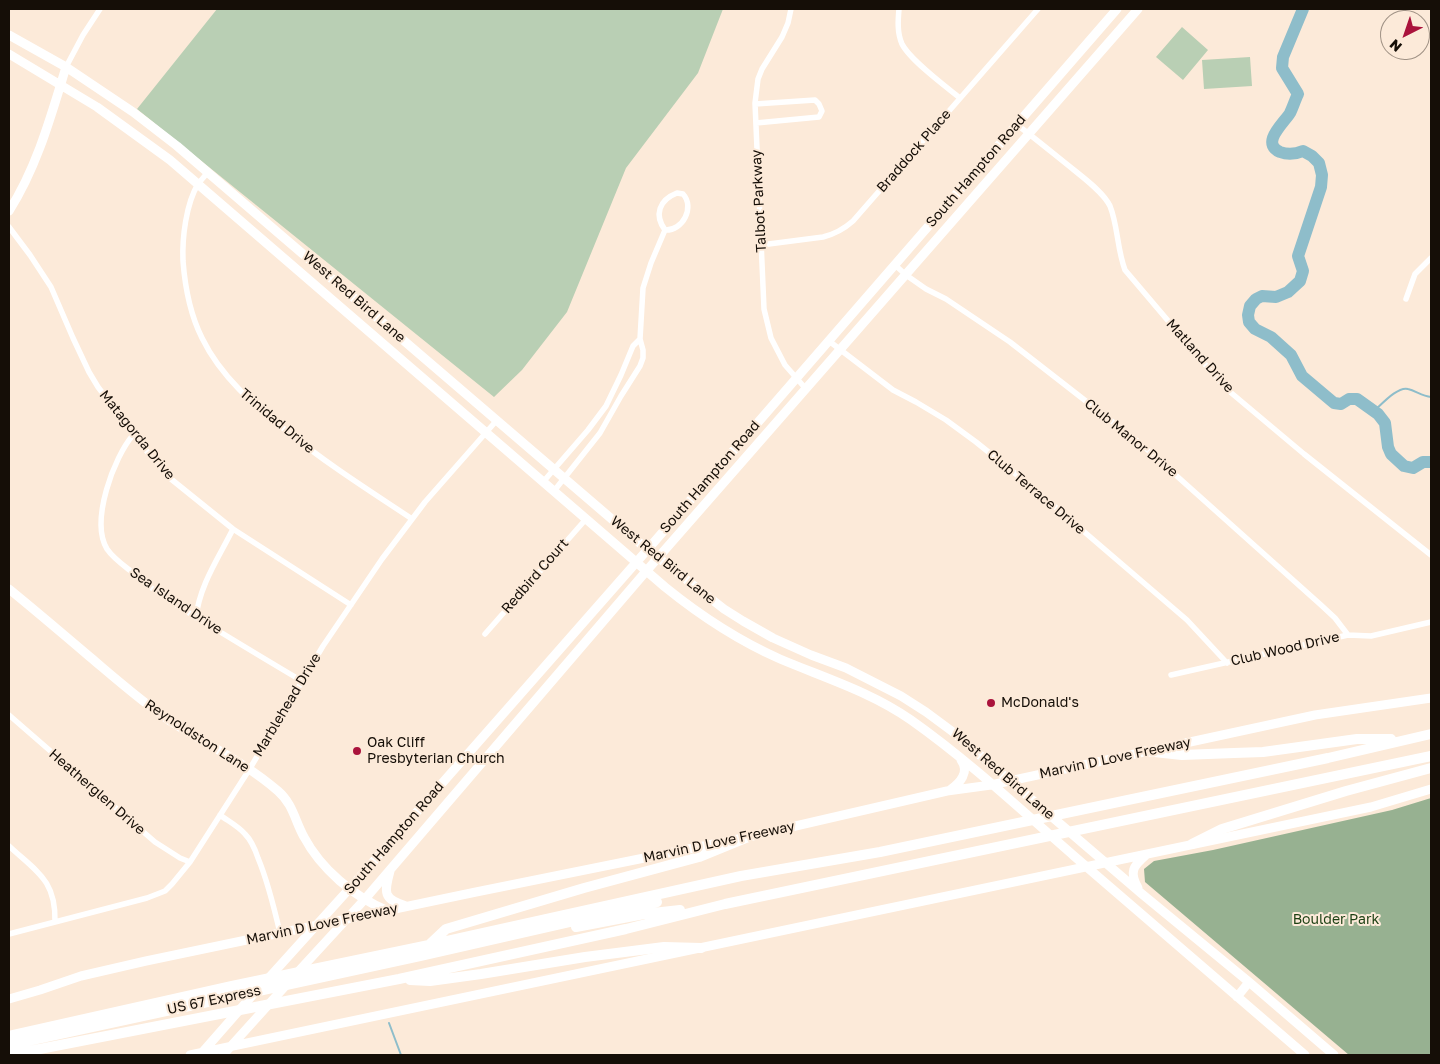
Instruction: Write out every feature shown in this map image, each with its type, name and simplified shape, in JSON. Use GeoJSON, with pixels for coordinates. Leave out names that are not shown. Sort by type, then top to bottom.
{"type":"FeatureCollection","features":[{"type":"Feature","properties":{"kind":"highway"},"geometry":{"type":"LineString","coordinates":[[9,1036],[741,876],[880,852],[1318,760],[1431,734]]}},
{"type":"Feature","properties":{"kind":"highway"},"geometry":{"type":"LineString","coordinates":[[1145,751],[1182,755],[1263,752],[1357,739],[1407,740]]}},
{"type":"Feature","properties":{"kind":"highway"},"geometry":{"type":"LineString","coordinates":[[9,1055],[399,979],[616,931],[725,904],[1431,756]]}},
{"type":"Feature","properties":{"kind":"highway"},"geometry":{"type":"LineString","coordinates":[[1192,844],[1222,830],[1346,791],[1431,768]]}},
{"type":"Feature","properties":{"kind":"highway"},"geometry":{"type":"LineString","coordinates":[[429,945],[446,929],[584,888],[699,857],[748,838]]}},
{"type":"Feature","properties":{"kind":"highway"},"geometry":{"type":"LineString","coordinates":[[420,956],[723,887],[741,876]]}},
{"type":"Feature","properties":{"kind":"highway"},"geometry":{"type":"LineString","coordinates":[[420,956],[644,914],[725,904]]}},
{"type":"Feature","properties":{"kind":"highway"},"geometry":{"type":"LineString","coordinates":[[399,979],[430,981],[664,947],[700,948]]}},
{"type":"Feature","properties":{"kind":"highway","name":"US 67 Express"},"geometry":{"type":"LineString","coordinates":[[9,1045],[420,956]]}},
{"type":"Feature","properties":{"kind":"main road","name":"South Hampton Road"},"geometry":{"type":"LineString","coordinates":[[201,1054],[499,719],[1118,9]]}},
{"type":"Feature","properties":{"kind":"main road","name":"South Hampton Road"},"geometry":{"type":"LineString","coordinates":[[222,1055],[348,919],[647,570],[1138,9]]}},
{"type":"Feature","properties":{"kind":"main road","name":"West Red Bird Lane"},"geometry":{"type":"LineString","coordinates":[[9,35],[66,67],[133,112],[177,146],[658,558],[724,609],[756,629],[786,644],[846,668],[901,696],[953,732],[1334,1055]]}},
{"type":"Feature","properties":{"kind":"main road","name":"West Red Bird Lane"},"geometry":{"type":"LineString","coordinates":[[9,54],[97,107],[170,160],[665,587],[709,620],[732,635],[779,658],[894,708],[956,754],[1305,1055]]}},
{"type":"Feature","properties":{"kind":"main road"},"geometry":{"type":"LineString","coordinates":[[9,211],[31,171],[50,120],[66,67]]}},
{"type":"Feature","properties":{"kind":"main road"},"geometry":{"type":"LineString","coordinates":[[958,192],[970,202]]}},
{"type":"Feature","properties":{"kind":"main road"},"geometry":{"type":"LineString","coordinates":[[464,414],[476,402]]}},
{"type":"Feature","properties":{"kind":"main road","name":"Reynoldston Lane"},"geometry":{"type":"LineString","coordinates":[[9,589],[144,701],[170,720],[249,770],[280,793],[292,807],[303,835],[313,853],[350,888],[372,904],[388,910]]}},
{"type":"Feature","properties":{"kind":"main road"},"geometry":{"type":"LineString","coordinates":[[779,658],[786,644]]}},
{"type":"Feature","properties":{"kind":"main road","name":"Marvin D Love Freeway"},"geometry":{"type":"LineString","coordinates":[[9,999],[81,976],[146,961],[406,906],[748,838],[947,791],[992,785],[1315,715],[1431,698]]}},
{"type":"Feature","properties":{"kind":"main road"},"geometry":{"type":"LineString","coordinates":[[917,724],[926,712]]}},
{"type":"Feature","properties":{"kind":"main road"},"geometry":{"type":"LineString","coordinates":[[499,719],[511,729]]}},
{"type":"Feature","properties":{"kind":"main road"},"geometry":{"type":"LineString","coordinates":[[470,751],[483,761]]}},
{"type":"Feature","properties":{"kind":"main road"},"geometry":{"type":"LineString","coordinates":[[947,791],[958,784],[964,776],[964,763],[956,754]]}},
{"type":"Feature","properties":{"kind":"main road"},"geometry":{"type":"LineString","coordinates":[[190,1055],[1371,807],[1431,789]]}},
{"type":"Feature","properties":{"kind":"main road"},"geometry":{"type":"LineString","coordinates":[[1142,894],[1133,879],[1133,870],[1138,861],[1146,854]]}},
{"type":"Feature","properties":{"kind":"main road"},"geometry":{"type":"LineString","coordinates":[[390,868],[385,887],[386,892],[392,902],[406,906]]}},
{"type":"Feature","properties":{"kind":"main road"},"geometry":{"type":"LineString","coordinates":[[1236,997],[1248,982]]}},
{"type":"Feature","properties":{"kind":"street"},"geometry":{"type":"LineString","coordinates":[[66,67],[83,35],[100,9]]}},
{"type":"Feature","properties":{"kind":"street","name":"Talbot Parkway"},"geometry":{"type":"LineString","coordinates":[[791,9],[782,37],[762,69],[756,89],[755,104],[764,309],[771,338],[784,365],[806,389]]}},
{"type":"Feature","properties":{"kind":"street"},"geometry":{"type":"LineString","coordinates":[[899,9],[899,33],[902,44],[917,61],[960,98]]}},
{"type":"Feature","properties":{"kind":"street","name":"Braddock Place"},"geometry":{"type":"LineString","coordinates":[[761,245],[823,237],[846,228],[1038,9]]}},
{"type":"Feature","properties":{"kind":"street"},"geometry":{"type":"LineString","coordinates":[[755,104],[815,100],[822,111],[819,117],[756,123]]}},
{"type":"Feature","properties":{"kind":"street","name":"Matland Drive"},"geometry":{"type":"LineString","coordinates":[[1016,124],[1105,198],[1111,209],[1125,270],[1220,382],[1304,454],[1431,555]]}},
{"type":"Feature","properties":{"kind":"street","name":"Trinidad Drive"},"geometry":{"type":"LineString","coordinates":[[208,172],[198,184],[190,204],[184,235],[184,271],[189,302],[195,323],[211,354],[229,379],[266,415],[306,447],[412,519]]}},
{"type":"Feature","properties":{"kind":"street"},"geometry":{"type":"LineString","coordinates":[[677,193],[683,194],[688,200],[688,214],[678,225],[669,231],[666,230],[661,225],[662,203],[672,195],[677,193]]}},
{"type":"Feature","properties":{"kind":"street","name":"Matagorda Drive"},"geometry":{"type":"LineString","coordinates":[[9,227],[51,287],[73,338],[98,387],[133,435],[171,479],[233,529],[351,605]]}},
{"type":"Feature","properties":{"kind":"street"},"geometry":{"type":"LineString","coordinates":[[554,491],[596,438],[634,378],[643,358],[640,339],[643,288],[651,263],[666,230]]}},
{"type":"Feature","properties":{"kind":"street"},"geometry":{"type":"LineString","coordinates":[[1406,299],[1415,274],[1431,258]]}},
{"type":"Feature","properties":{"kind":"street","name":"Club Manor Drive"},"geometry":{"type":"LineString","coordinates":[[895,265],[926,289],[946,299],[1010,342],[1142,444],[1322,605],[1348,634]]}},
{"type":"Feature","properties":{"kind":"street"},"geometry":{"type":"LineString","coordinates":[[543,482],[588,430],[608,402],[632,346],[640,339]]}},
{"type":"Feature","properties":{"kind":"street","name":"Club Terrace Drive"},"geometry":{"type":"LineString","coordinates":[[829,340],[893,390],[946,420],[1018,476],[1187,620],[1227,663]]}},
{"type":"Feature","properties":{"kind":"street"},"geometry":{"type":"LineString","coordinates":[[621,375],[634,378]]}},
{"type":"Feature","properties":{"kind":"street"},"geometry":{"type":"LineString","coordinates":[[608,402],[616,404]]}},
{"type":"Feature","properties":{"kind":"street","name":"Marblehead Drive"},"geometry":{"type":"LineString","coordinates":[[9,934],[156,895],[172,884],[190,862],[249,770],[323,646],[351,605],[412,519],[496,420]]}},
{"type":"Feature","properties":{"kind":"street"},"geometry":{"type":"LineString","coordinates":[[588,430],[596,438]]}},
{"type":"Feature","properties":{"kind":"street","name":"Sea Island Drive"},"geometry":{"type":"LineString","coordinates":[[133,435],[118,458],[107,490],[101,525],[103,540],[110,553],[158,593],[196,618],[302,681]]}},
{"type":"Feature","properties":{"kind":"street","name":"Redbird Court"},"geometry":{"type":"LineString","coordinates":[[485,634],[586,519]]}},
{"type":"Feature","properties":{"kind":"street"},"geometry":{"type":"LineString","coordinates":[[196,618],[204,585],[233,529]]}},
{"type":"Feature","properties":{"kind":"street","name":"Club Wood Drive"},"geometry":{"type":"LineString","coordinates":[[1171,675],[1348,634],[1371,636],[1431,622]]}},
{"type":"Feature","properties":{"kind":"street","name":"Heatherglen Drive"},"geometry":{"type":"LineString","coordinates":[[9,715],[155,842],[190,862]]}},
{"type":"Feature","properties":{"kind":"street"},"geometry":{"type":"LineString","coordinates":[[220,815],[246,834],[252,843],[270,890],[280,933]]}},
{"type":"Feature","properties":{"kind":"street"},"geometry":{"type":"LineString","coordinates":[[9,846],[45,880],[54,898],[55,922]]}},
{"type":"Feature","properties":{"kind":"green space"},"geometry":{"type":"Polygon","coordinates":[[[217,9],[723,9],[698,73],[626,168],[567,312],[522,370],[494,397],[137,109],[217,9]]]}},
{"type":"Feature","properties":{"kind":"green space"},"geometry":{"type":"Polygon","coordinates":[[[1182,27],[1208,50],[1183,80],[1156,57],[1182,27]]]}},
{"type":"Feature","properties":{"kind":"green space"},"geometry":{"type":"Polygon","coordinates":[[[1250,57],[1252,86],[1204,89],[1202,60],[1250,57]]]}},
{"type":"Feature","properties":{"kind":"green space","name":"Boulder Park"},"geometry":{"type":"Polygon","coordinates":[[[1431,798],[1431,1055],[1349,1055],[1145,882],[1144,869],[1154,861],[1213,850],[1392,810],[1431,798]]]}},
{"type":"Feature","properties":{"kind":"waterway"},"geometry":{"type":"LineString","coordinates":[[1303,9],[1283,57],[1282,68],[1298,94],[1290,113],[1275,133],[1272,144],[1274,148],[1286,154],[1303,151],[1312,156],[1319,163],[1322,175],[1321,187],[1298,256],[1303,271],[1300,281],[1288,292],[1276,297],[1262,296],[1256,299],[1250,306],[1249,322],[1255,329],[1271,337],[1291,355],[1302,376],[1334,403],[1341,404],[1349,399],[1357,399],[1378,414],[1385,423],[1388,447],[1391,454],[1404,466],[1413,468],[1423,462],[1431,462]]}},
{"type":"Feature","properties":{"kind":"waterway"},"geometry":{"type":"LineString","coordinates":[[1374,411],[1390,396],[1404,389],[1431,397]]}},
{"type":"Feature","properties":{"kind":"waterway"},"geometry":{"type":"LineString","coordinates":[[389,1023],[401,1055]]}},
{"type":"Feature","properties":{"kind":"place","name":"McDonald's"},"geometry":{"type":"Point","coordinates":[991,703]}},
{"type":"Feature","properties":{"kind":"place","name":"Oak Cliff Presbyterian Church"},"geometry":{"type":"Point","coordinates":[357,751]}}]}
